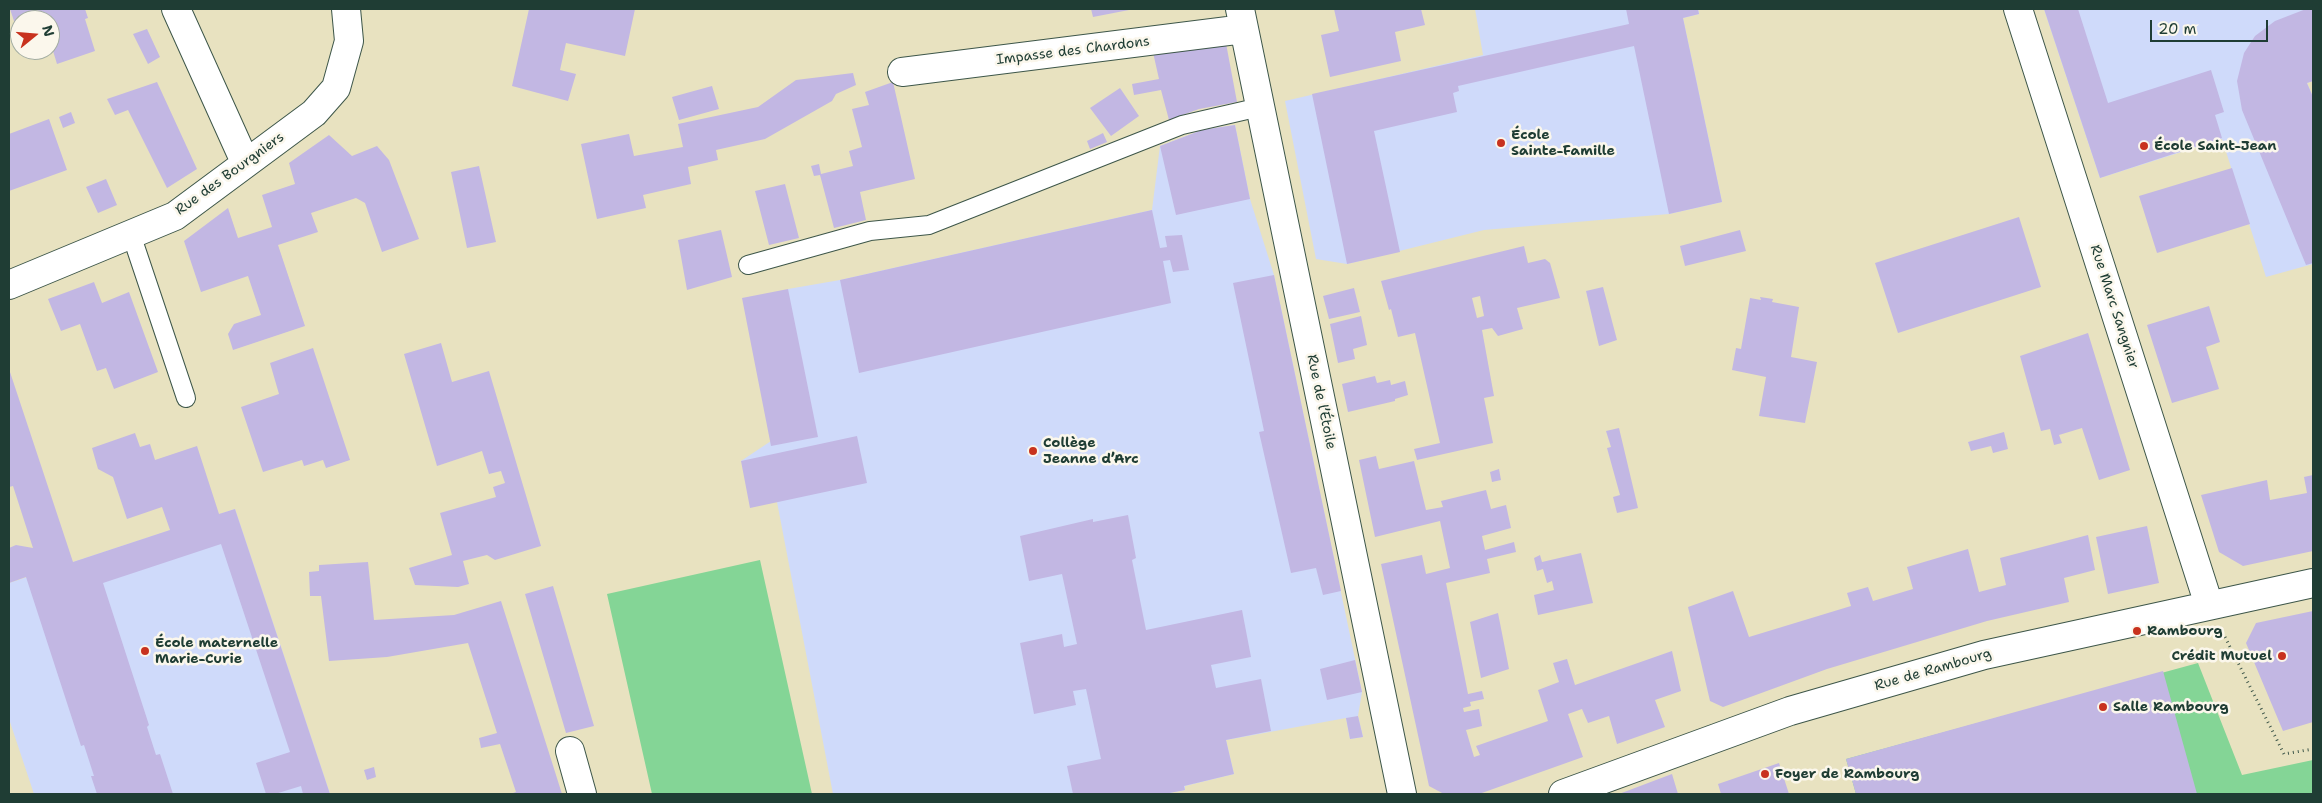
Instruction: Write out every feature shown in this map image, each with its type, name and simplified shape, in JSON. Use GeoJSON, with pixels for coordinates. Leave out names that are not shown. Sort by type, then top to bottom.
{"type":"FeatureCollection","features":[{"type":"Feature","properties":{"kind":"street"},"geometry":{"type":"LineString","coordinates":[[176,9],[246,162]]}},
{"type":"Feature","properties":{"kind":"street","name":"Rue des Bourgniers"},"geometry":{"type":"LineString","coordinates":[[9,285],[175,216],[314,113],[336,88],[349,41],[346,9]]}},
{"type":"Feature","properties":{"kind":"street","name":"Rue Marc Sangnier"},"geometry":{"type":"LineString","coordinates":[[2018,9],[2209,605]]}},
{"type":"Feature","properties":{"kind":"street","name":"Impasse des Chardons"},"geometry":{"type":"LineString","coordinates":[[902,72],[1242,19]]}},
{"type":"Feature","properties":{"kind":"street","name":"Rue de l’Étoile"},"geometry":{"type":"LineString","coordinates":[[1242,19],[1402,794]]}},
{"type":"Feature","properties":{"kind":"street","name":"Rue de Rambourg"},"geometry":{"type":"LineString","coordinates":[[1563,794],[1799,708],[1984,655],[2313,583]]}},
{"type":"Feature","properties":{"kind":"street"},"geometry":{"type":"LineString","coordinates":[[570,751],[582,794]]}},
{"type":"Feature","properties":{"kind":"lane"},"geometry":{"type":"LineString","coordinates":[[748,265],[870,231],[929,225],[1182,125],[1260,107]]}},
{"type":"Feature","properties":{"kind":"lane"},"geometry":{"type":"LineString","coordinates":[[131,234],[186,398]]}},
{"type":"Feature","properties":{"kind":"path"},"geometry":{"type":"LineString","coordinates":[[2209,605],[2284,754],[2313,749]]}},
{"type":"Feature","properties":{"kind":"shaded area","name":"École Sainte-Famille"},"geometry":{"type":"Polygon","coordinates":[[[1475,9],[1698,9],[1699,14],[1683,18],[1722,202],[1669,214],[1484,230],[1347,264],[1316,259],[1285,101],[1483,55],[1475,9]]]}},
{"type":"Feature","properties":{"kind":"shaded area","name":"École Saint-Jean"},"geometry":{"type":"Polygon","coordinates":[[[2044,9],[2313,9],[2313,81],[2307,83],[2313,97],[2313,264],[2266,277],[2222,139],[2100,178],[2044,9]]]}},
{"type":"Feature","properties":{"kind":"shaded area","name":"Collège Jeanne d’Arc"},"geometry":{"type":"Polygon","coordinates":[[[1235,125],[1250,199],[1274,275],[1362,692],[1358,716],[1363,737],[1350,739],[1346,718],[1226,740],[1234,774],[1185,786],[1185,790],[1164,794],[833,794],[777,502],[741,461],[771,441],[788,289],[840,280],[1152,210],[1160,146],[1202,130],[1235,125]]]}},
{"type":"Feature","properties":{"kind":"shaded area","name":"École maternelle Marie-Curie"},"geometry":{"type":"Polygon","coordinates":[[[235,509],[330,794],[34,794],[9,719],[9,583],[235,509]]]}},
{"type":"Feature","properties":{"kind":"green space"},"geometry":{"type":"Polygon","coordinates":[[[760,560],[812,794],[652,794],[607,594],[760,560]]]}},
{"type":"Feature","properties":{"kind":"green space","name":"Salle Rambourg"},"geometry":{"type":"Polygon","coordinates":[[[2198,663],[2242,775],[2313,760],[2313,794],[1856,794],[1846,759],[2198,663]]]}},
{"type":"Feature","properties":{"kind":"building"},"geometry":{"type":"Polygon","coordinates":[[[85,9],[88,18],[85,19],[95,51],[57,64],[56,60],[60,60],[60,10],[10,10],[85,9]]]}},
{"type":"Feature","properties":{"kind":"building"},"geometry":{"type":"Polygon","coordinates":[[[529,9],[635,9],[625,56],[566,43],[560,70],[576,74],[568,101],[512,86],[529,9]]]}},
{"type":"Feature","properties":{"kind":"building"},"geometry":{"type":"Polygon","coordinates":[[[1091,9],[1129,9],[1129,10],[1093,17],[1091,9]]]}},
{"type":"Feature","properties":{"kind":"building"},"geometry":{"type":"Polygon","coordinates":[[[1334,9],[1421,9],[1425,25],[1395,32],[1401,61],[1330,77],[1321,35],[1339,31],[1334,9]]]}},
{"type":"Feature","properties":{"kind":"building"},"geometry":{"type":"Polygon","coordinates":[[[1626,9],[1698,9],[1699,14],[1683,18],[1722,202],[1669,214],[1634,46],[1458,86],[1459,91],[1453,93],[1457,112],[1374,131],[1400,252],[1347,264],[1312,94],[1629,24],[1626,9]]]}},
{"type":"Feature","properties":{"kind":"building"},"geometry":{"type":"Polygon","coordinates":[[[2044,9],[2078,9],[2108,103],[2211,70],[2224,112],[2215,115],[2222,138],[2100,178],[2044,9]]]}},
{"type":"Feature","properties":{"kind":"building"},"geometry":{"type":"Polygon","coordinates":[[[2306,9],[2313,9],[2313,81],[2307,83],[2313,97],[2313,263],[2306,265],[2242,110],[2237,81],[2244,53],[2255,36],[2275,21],[2306,9]]]}},
{"type":"Feature","properties":{"kind":"building"},"geometry":{"type":"Polygon","coordinates":[[[147,29],[160,57],[148,64],[133,34],[147,29]]]}},
{"type":"Feature","properties":{"kind":"building"},"geometry":{"type":"Polygon","coordinates":[[[1225,38],[1237,102],[1199,109],[1169,120],[1161,90],[1134,95],[1132,84],[1159,79],[1152,48],[1225,38]]]}},
{"type":"Feature","properties":{"kind":"building"},"geometry":{"type":"Polygon","coordinates":[[[853,73],[856,85],[836,94],[832,101],[765,139],[716,150],[718,160],[688,167],[691,184],[643,195],[646,208],[597,219],[581,144],[629,134],[634,156],[683,147],[678,124],[758,107],[796,80],[853,73]]]}},
{"type":"Feature","properties":{"kind":"building"},"geometry":{"type":"Polygon","coordinates":[[[157,82],[197,169],[167,188],[128,110],[115,115],[107,99],[157,82]]]}},
{"type":"Feature","properties":{"kind":"building"},"geometry":{"type":"Polygon","coordinates":[[[893,82],[915,179],[860,192],[866,220],[834,228],[820,175],[814,176],[811,166],[819,164],[821,174],[853,166],[849,151],[862,147],[852,109],[869,105],[865,92],[893,82]]]}},
{"type":"Feature","properties":{"kind":"building"},"geometry":{"type":"Polygon","coordinates":[[[712,86],[719,109],[679,120],[672,97],[712,86]]]}},
{"type":"Feature","properties":{"kind":"building"},"geometry":{"type":"Polygon","coordinates":[[[1120,88],[1139,116],[1111,136],[1090,108],[1120,88]]]}},
{"type":"Feature","properties":{"kind":"building"},"geometry":{"type":"Polygon","coordinates":[[[71,112],[75,123],[63,128],[59,117],[71,112]]]}},
{"type":"Feature","properties":{"kind":"building"},"geometry":{"type":"Polygon","coordinates":[[[49,119],[67,170],[9,191],[9,134],[49,119]]]}},
{"type":"Feature","properties":{"kind":"building"},"geometry":{"type":"Polygon","coordinates":[[[1235,125],[1250,199],[1176,215],[1160,146],[1202,130],[1235,125]]]}},
{"type":"Feature","properties":{"kind":"building"},"geometry":{"type":"Polygon","coordinates":[[[1103,133],[1107,142],[1090,149],[1087,141],[1103,133]]]}},
{"type":"Feature","properties":{"kind":"building"},"geometry":{"type":"Polygon","coordinates":[[[329,135],[352,156],[377,146],[389,160],[419,239],[382,252],[365,203],[356,198],[311,213],[318,232],[278,245],[305,326],[233,350],[228,334],[234,324],[261,315],[248,276],[201,292],[184,241],[228,208],[238,238],[272,227],[262,195],[295,184],[289,163],[329,135]]]}},
{"type":"Feature","properties":{"kind":"building"},"geometry":{"type":"Polygon","coordinates":[[[479,166],[496,242],[467,248],[451,172],[479,166]]]}},
{"type":"Feature","properties":{"kind":"building"},"geometry":{"type":"Polygon","coordinates":[[[2232,168],[2250,224],[2157,253],[2139,196],[2232,168]]]}},
{"type":"Feature","properties":{"kind":"building"},"geometry":{"type":"Polygon","coordinates":[[[106,179],[117,205],[98,213],[86,187],[106,179]]]}},
{"type":"Feature","properties":{"kind":"building"},"geometry":{"type":"Polygon","coordinates":[[[785,184],[799,238],[769,245],[755,191],[785,184]]]}},
{"type":"Feature","properties":{"kind":"building"},"geometry":{"type":"Polygon","coordinates":[[[1152,210],[1160,248],[1167,247],[1165,236],[1182,235],[1189,270],[1173,272],[1170,260],[1163,261],[1171,303],[859,373],[840,280],[1152,210]]]}},
{"type":"Feature","properties":{"kind":"building"},"geometry":{"type":"Polygon","coordinates":[[[2019,217],[2041,287],[1898,333],[1875,263],[2019,217]]]}},
{"type":"Feature","properties":{"kind":"building"},"geometry":{"type":"Polygon","coordinates":[[[721,230],[732,277],[687,290],[678,240],[721,230]]]}},
{"type":"Feature","properties":{"kind":"building"},"geometry":{"type":"Polygon","coordinates":[[[1740,230],[1746,251],[1685,266],[1680,246],[1740,230]]]}},
{"type":"Feature","properties":{"kind":"building"},"geometry":{"type":"Polygon","coordinates":[[[1524,246],[1528,263],[1545,259],[1550,263],[1560,298],[1517,308],[1523,329],[1498,336],[1492,328],[1482,330],[1494,396],[1484,398],[1493,443],[1417,460],[1414,449],[1440,443],[1415,333],[1398,337],[1381,281],[1524,246]],[[1480,296],[1472,298],[1477,318],[1484,316],[1480,296]]]}},
{"type":"Feature","properties":{"kind":"building"},"geometry":{"type":"Polygon","coordinates":[[[1274,275],[1341,591],[1323,595],[1316,568],[1291,573],[1259,432],[1264,431],[1233,283],[1274,275]]]}},
{"type":"Feature","properties":{"kind":"building"},"geometry":{"type":"Polygon","coordinates":[[[94,282],[102,303],[129,292],[158,372],[114,389],[106,368],[97,371],[80,324],[61,331],[48,299],[94,282]]]}},
{"type":"Feature","properties":{"kind":"building"},"geometry":{"type":"Polygon","coordinates":[[[1603,287],[1617,340],[1599,346],[1586,291],[1603,287]]]}},
{"type":"Feature","properties":{"kind":"building"},"geometry":{"type":"Polygon","coordinates":[[[1354,288],[1360,312],[1329,319],[1323,296],[1354,288]]]}},
{"type":"Feature","properties":{"kind":"building"},"geometry":{"type":"Polygon","coordinates":[[[788,289],[818,437],[771,446],[742,298],[788,289]]]}},
{"type":"Feature","properties":{"kind":"building"},"geometry":{"type":"Polygon","coordinates":[[[1760,297],[1773,299],[1772,302],[1799,307],[1791,357],[1817,362],[1805,423],[1759,416],[1766,377],[1732,370],[1736,348],[1741,349],[1750,298],[1761,300],[1760,297]]]}},
{"type":"Feature","properties":{"kind":"building"},"geometry":{"type":"Polygon","coordinates":[[[2209,306],[2220,342],[2206,347],[2219,389],[2172,403],[2147,325],[2209,306]]]}},
{"type":"Feature","properties":{"kind":"building"},"geometry":{"type":"Polygon","coordinates":[[[1361,316],[1367,345],[1353,349],[1355,359],[1338,363],[1330,324],[1361,316]]]}},
{"type":"Feature","properties":{"kind":"building"},"geometry":{"type":"Polygon","coordinates":[[[2088,333],[2130,470],[2099,480],[2082,428],[2059,435],[2062,443],[2054,445],[2050,429],[2041,431],[2020,356],[2088,333]]]}},
{"type":"Feature","properties":{"kind":"building"},"geometry":{"type":"Polygon","coordinates":[[[441,343],[452,382],[489,371],[541,546],[495,560],[487,555],[463,561],[469,584],[458,587],[415,585],[409,568],[452,555],[440,513],[496,497],[493,487],[505,483],[501,471],[489,474],[482,451],[437,466],[404,354],[441,343]]]}},
{"type":"Feature","properties":{"kind":"building"},"geometry":{"type":"Polygon","coordinates":[[[313,348],[350,460],[326,468],[323,460],[304,466],[302,460],[263,472],[241,407],[279,394],[270,363],[313,348]]]}},
{"type":"Feature","properties":{"kind":"building"},"geometry":{"type":"Polygon","coordinates":[[[9,369],[73,562],[170,530],[162,507],[127,519],[113,477],[98,469],[92,448],[135,433],[140,447],[150,444],[155,460],[197,446],[219,514],[235,509],[330,794],[303,794],[301,786],[275,794],[266,794],[256,763],[290,752],[221,544],[103,583],[149,725],[147,727],[156,755],[160,754],[173,794],[97,794],[91,776],[94,776],[84,745],[81,746],[26,577],[9,583],[9,548],[16,545],[33,548],[13,486],[9,487],[9,369]]]}},
{"type":"Feature","properties":{"kind":"building"},"geometry":{"type":"Polygon","coordinates":[[[1375,376],[1377,383],[1390,380],[1391,385],[1405,381],[1408,395],[1395,399],[1395,401],[1348,412],[1342,384],[1375,376]]]}},
{"type":"Feature","properties":{"kind":"building"},"geometry":{"type":"Polygon","coordinates":[[[1619,428],[1638,508],[1617,513],[1613,497],[1620,495],[1607,448],[1611,447],[1606,431],[1619,428]]]}},
{"type":"Feature","properties":{"kind":"building"},"geometry":{"type":"Polygon","coordinates":[[[2004,432],[2008,449],[1993,453],[1991,446],[1971,451],[1968,442],[2004,432]]]}},
{"type":"Feature","properties":{"kind":"building"},"geometry":{"type":"Polygon","coordinates":[[[857,436],[867,483],[750,508],[741,461],[857,436]]]}},
{"type":"Feature","properties":{"kind":"building"},"geometry":{"type":"Polygon","coordinates":[[[1376,456],[1379,469],[1414,461],[1426,510],[1443,507],[1441,501],[1486,490],[1491,509],[1506,505],[1511,528],[1482,536],[1485,550],[1514,542],[1516,552],[1487,559],[1490,573],[1446,583],[1468,694],[1482,691],[1484,699],[1470,702],[1471,706],[1463,708],[1464,712],[1479,709],[1482,726],[1466,730],[1474,757],[1480,755],[1476,746],[1548,721],[1538,690],[1559,682],[1553,663],[1567,659],[1575,685],[1672,651],[1681,691],[1655,700],[1665,727],[1617,744],[1609,716],[1588,723],[1582,709],[1568,714],[1583,757],[1479,794],[1444,794],[1429,786],[1381,564],[1422,555],[1426,574],[1450,568],[1440,521],[1375,537],[1359,460],[1376,456]]]}},
{"type":"Feature","properties":{"kind":"building"},"geometry":{"type":"Polygon","coordinates":[[[1499,469],[1501,480],[1492,482],[1490,472],[1499,469]]]}},
{"type":"Feature","properties":{"kind":"building"},"geometry":{"type":"Polygon","coordinates":[[[2313,475],[2313,551],[2243,566],[2219,552],[2201,495],[2267,480],[2270,500],[2307,493],[2304,477],[2313,475]]]}},
{"type":"Feature","properties":{"kind":"building"},"geometry":{"type":"Polygon","coordinates":[[[1128,515],[1136,558],[1132,560],[1146,630],[1242,610],[1251,657],[1211,665],[1216,688],[1261,679],[1271,731],[1226,740],[1234,774],[1184,786],[1185,790],[1164,794],[1073,794],[1067,766],[1101,759],[1086,689],[1073,691],[1076,705],[1034,714],[1020,643],[1062,634],[1064,647],[1077,644],[1062,574],[1029,581],[1020,536],[1093,519],[1093,522],[1128,515]]]}},
{"type":"Feature","properties":{"kind":"building"},"geometry":{"type":"Polygon","coordinates":[[[2147,526],[2159,583],[2108,594],[2096,537],[2147,526]]]}},
{"type":"Feature","properties":{"kind":"building"},"geometry":{"type":"Polygon","coordinates":[[[2088,535],[2095,570],[2064,578],[2069,602],[1987,621],[1827,669],[1723,707],[1710,701],[1688,607],[1733,591],[1749,637],[1851,606],[1847,593],[1868,587],[1873,601],[1913,589],[1907,567],[1968,549],[1979,592],[2006,585],[2000,558],[2088,535]]]}},
{"type":"Feature","properties":{"kind":"building"},"geometry":{"type":"Polygon","coordinates":[[[1581,553],[1593,603],[1538,615],[1534,595],[1554,590],[1552,581],[1547,583],[1543,569],[1537,571],[1534,558],[1540,555],[1542,562],[1581,553]]]}},
{"type":"Feature","properties":{"kind":"building"},"geometry":{"type":"Polygon","coordinates":[[[368,562],[374,620],[454,615],[501,601],[562,794],[510,794],[516,792],[500,744],[481,748],[479,738],[497,733],[468,643],[387,657],[329,661],[321,596],[310,596],[309,572],[319,571],[319,565],[368,562]]]}},
{"type":"Feature","properties":{"kind":"building"},"geometry":{"type":"Polygon","coordinates":[[[553,586],[594,726],[566,733],[525,594],[553,586]]]}},
{"type":"Feature","properties":{"kind":"building","name":"Crédit Mutuel"},"geometry":{"type":"Polygon","coordinates":[[[2313,611],[2313,722],[2283,731],[2246,643],[2256,623],[2313,611]]]}},
{"type":"Feature","properties":{"kind":"building"},"geometry":{"type":"Polygon","coordinates":[[[1498,613],[1509,669],[1481,678],[1470,622],[1498,613]]]}},
{"type":"Feature","properties":{"kind":"building"},"geometry":{"type":"Polygon","coordinates":[[[1355,660],[1362,692],[1327,700],[1320,669],[1355,660]]]}},
{"type":"Feature","properties":{"kind":"building","name":"Salle Rambourg"},"geometry":{"type":"Polygon","coordinates":[[[2163,671],[2197,794],[1856,794],[1846,759],[2163,671]]]}},
{"type":"Feature","properties":{"kind":"building"},"geometry":{"type":"Polygon","coordinates":[[[1358,716],[1363,737],[1350,739],[1346,718],[1358,716]]]}},
{"type":"Feature","properties":{"kind":"building","name":"Foyer de Rambourg"},"geometry":{"type":"Polygon","coordinates":[[[1779,763],[1789,794],[1721,794],[1718,784],[1779,763]]]}},
{"type":"Feature","properties":{"kind":"building"},"geometry":{"type":"Polygon","coordinates":[[[374,767],[376,777],[367,780],[364,770],[374,767]]]}},
{"type":"Feature","properties":{"kind":"building"},"geometry":{"type":"Polygon","coordinates":[[[1672,774],[1678,794],[1619,794],[1656,780],[1672,774]]]}},
{"type":"Feature","properties":{"kind":"place","name":"École Sainte-Famille"},"geometry":{"type":"Point","coordinates":[1501,143]}},
{"type":"Feature","properties":{"kind":"place","name":"École Saint-Jean"},"geometry":{"type":"Point","coordinates":[2144,146]}},
{"type":"Feature","properties":{"kind":"place","name":"Collège Jeanne d’Arc"},"geometry":{"type":"Point","coordinates":[1033,451]}},
{"type":"Feature","properties":{"kind":"place","name":"Rambourg"},"geometry":{"type":"Point","coordinates":[2137,631]}},
{"type":"Feature","properties":{"kind":"place","name":"École maternelle Marie-Curie"},"geometry":{"type":"Point","coordinates":[145,651]}},
{"type":"Feature","properties":{"kind":"place","name":"Crédit Mutuel"},"geometry":{"type":"Point","coordinates":[2282,656]}},
{"type":"Feature","properties":{"kind":"place","name":"Salle Rambourg"},"geometry":{"type":"Point","coordinates":[2103,707]}},
{"type":"Feature","properties":{"kind":"place","name":"Foyer de Rambourg"},"geometry":{"type":"Point","coordinates":[1765,774]}}]}
